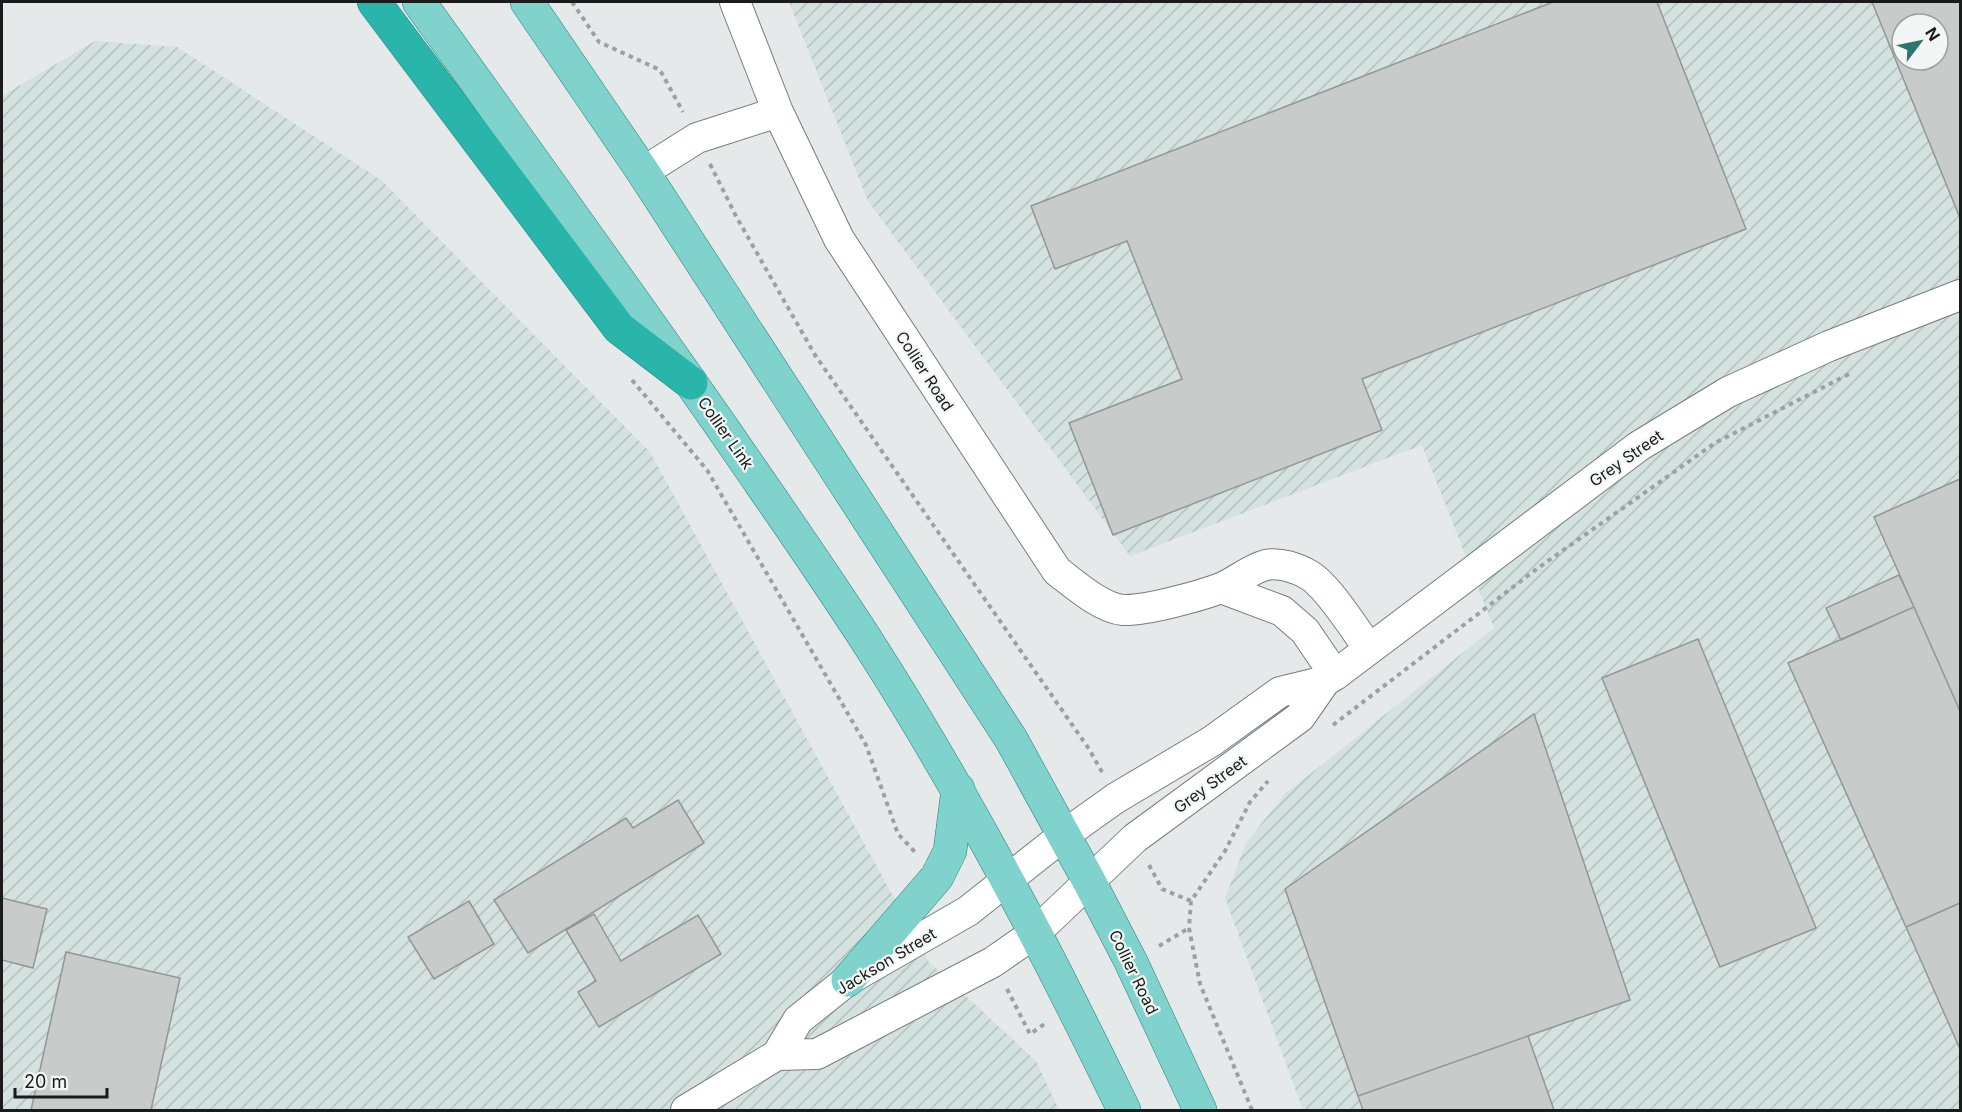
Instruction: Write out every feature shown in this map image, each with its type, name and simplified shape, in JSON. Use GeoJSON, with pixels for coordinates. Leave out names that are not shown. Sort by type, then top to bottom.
{"type":"FeatureCollection","features":[{"type":"Feature","properties":{"kind":"highway"},"geometry":{"type":"LineString","coordinates":[[374,2],[619,328],[691,383]]}},
{"type":"Feature","properties":{"kind":"main road","name":"Collier Link"},"geometry":{"type":"LineString","coordinates":[[419,2],[691,383],[875,653],[958,789],[1007,881]]}},
{"type":"Feature","properties":{"kind":"main road"},"geometry":{"type":"LineString","coordinates":[[527,2],[643,172],[965,666],[1011,739],[1064,835]]}},
{"type":"Feature","properties":{"kind":"main road"},"geometry":{"type":"LineString","coordinates":[[849,980],[937,877],[950,851],[958,789]]}},
{"type":"Feature","properties":{"kind":"main road","name":"Collier Road"},"geometry":{"type":"LineString","coordinates":[[1064,835],[1131,963],[1200,1110]]}},
{"type":"Feature","properties":{"kind":"main road"},"geometry":{"type":"LineString","coordinates":[[1007,881],[1036,932],[1125,1110]]}},
{"type":"Feature","properties":{"kind":"street","name":"Collier Road"},"geometry":{"type":"LineString","coordinates":[[735,2],[778,112],[839,238],[1057,571],[1099,601],[1122,610],[1154,607],[1221,588],[1266,565],[1288,566],[1311,576],[1336,603],[1369,649]]}},
{"type":"Feature","properties":{"kind":"street"},"geometry":{"type":"LineString","coordinates":[[643,172],[697,138],[778,112]]}},
{"type":"Feature","properties":{"kind":"street","name":"Grey Street"},"geometry":{"type":"LineString","coordinates":[[1036,932],[1135,838],[1300,717],[1330,678],[1639,446],[1718,398],[1830,346],[1960,295]]}},
{"type":"Feature","properties":{"kind":"street"},"geometry":{"type":"LineString","coordinates":[[1221,588],[1282,611],[1305,631],[1330,678]]}},
{"type":"Feature","properties":{"kind":"street","name":"Grey Street"},"geometry":{"type":"LineString","coordinates":[[1007,881],[1064,835],[1116,798],[1212,741],[1280,692],[1330,678]]}},
{"type":"Feature","properties":{"kind":"street","name":"Jackson Street"},"geometry":{"type":"LineString","coordinates":[[686,1110],[777,1054],[798,1020],[849,980],[962,915],[1007,881]]}},
{"type":"Feature","properties":{"kind":"street"},"geometry":{"type":"LineString","coordinates":[[777,1054],[817,1054],[993,962],[1036,932]]}},
{"type":"Feature","properties":{"kind":"path"},"geometry":{"type":"LineString","coordinates":[[572,2],[599,42],[660,70],[737,218],[815,355],[1089,749]]}},
{"type":"Feature","properties":{"kind":"path"},"geometry":{"type":"LineString","coordinates":[[1326,731],[1538,568],[1715,443],[1853,372]]}},
{"type":"Feature","properties":{"kind":"path"},"geometry":{"type":"LineString","coordinates":[[631,380],[707,470],[866,745],[898,834],[937,877]]}},
{"type":"Feature","properties":{"kind":"path"},"geometry":{"type":"LineString","coordinates":[[1252,1110],[1200,984],[1189,928],[1191,901],[1225,850],[1250,802],[1273,775]]}},
{"type":"Feature","properties":{"kind":"path"},"geometry":{"type":"LineString","coordinates":[[993,962],[1029,1034]]}},
{"type":"Feature","properties":{"kind":"shaded area"},"geometry":{"type":"Polygon","coordinates":[[[789,2],[1960,2],[1960,1110],[1303,1110],[1225,898],[1246,843],[1285,794],[1494,628],[1422,445],[1130,556],[868,201],[789,2]]]}},
{"type":"Feature","properties":{"kind":"shaded area"},"geometry":{"type":"Polygon","coordinates":[[[95,41],[177,47],[381,180],[650,452],[929,962],[1036,1061],[1059,1110],[2,1110],[2,96],[95,41]]]}},
{"type":"Feature","properties":{"kind":"building"},"geometry":{"type":"Polygon","coordinates":[[[1553,2],[1657,2],[1746,229],[1362,379],[1382,430],[1113,535],[1069,423],[1182,379],[1127,241],[1055,269],[1031,206],[1553,2]]]}},
{"type":"Feature","properties":{"kind":"building"},"geometry":{"type":"Polygon","coordinates":[[[1872,2],[1960,2],[1960,218],[1901,72],[1950,72],[1950,12],[1890,12],[1890,46],[1872,2]]]}},
{"type":"Feature","properties":{"kind":"building"},"geometry":{"type":"Polygon","coordinates":[[[1960,479],[1960,711],[1874,517],[1960,479]]]}},
{"type":"Feature","properties":{"kind":"building"},"geometry":{"type":"Polygon","coordinates":[[[1899,575],[1914,607],[1841,640],[1826,608],[1899,575]]]}},
{"type":"Feature","properties":{"kind":"building"},"geometry":{"type":"Polygon","coordinates":[[[1914,607],[1960,711],[1960,903],[1906,927],[1788,663],[1914,607]]]}},
{"type":"Feature","properties":{"kind":"building"},"geometry":{"type":"Polygon","coordinates":[[[1698,639],[1816,928],[1720,967],[1602,678],[1698,639]]]}},
{"type":"Feature","properties":{"kind":"building"},"geometry":{"type":"Polygon","coordinates":[[[1534,714],[1630,1000],[1358,1096],[1285,889],[1534,714]]]}},
{"type":"Feature","properties":{"kind":"building"},"geometry":{"type":"Polygon","coordinates":[[[678,800],[704,843],[528,953],[494,900],[626,818],[633,828],[678,800]]]}},
{"type":"Feature","properties":{"kind":"building"},"geometry":{"type":"Polygon","coordinates":[[[2,898],[47,909],[33,968],[2,960],[2,898]]]}},
{"type":"Feature","properties":{"kind":"building"},"geometry":{"type":"Polygon","coordinates":[[[469,901],[494,944],[434,979],[408,937],[469,901]]]}},
{"type":"Feature","properties":{"kind":"building"},"geometry":{"type":"Polygon","coordinates":[[[1960,903],[1960,1049],[1906,927],[1960,903]]]}},
{"type":"Feature","properties":{"kind":"building"},"geometry":{"type":"Polygon","coordinates":[[[594,914],[621,961],[698,915],[721,954],[599,1027],[578,992],[596,981],[566,930],[594,914]]]}},
{"type":"Feature","properties":{"kind":"building"},"geometry":{"type":"Polygon","coordinates":[[[66,952],[180,978],[151,1110],[31,1110],[66,952]]]}},
{"type":"Feature","properties":{"kind":"building"},"geometry":{"type":"Polygon","coordinates":[[[1528,1036],[1554,1110],[1363,1110],[1358,1096],[1528,1036]]]}}]}
